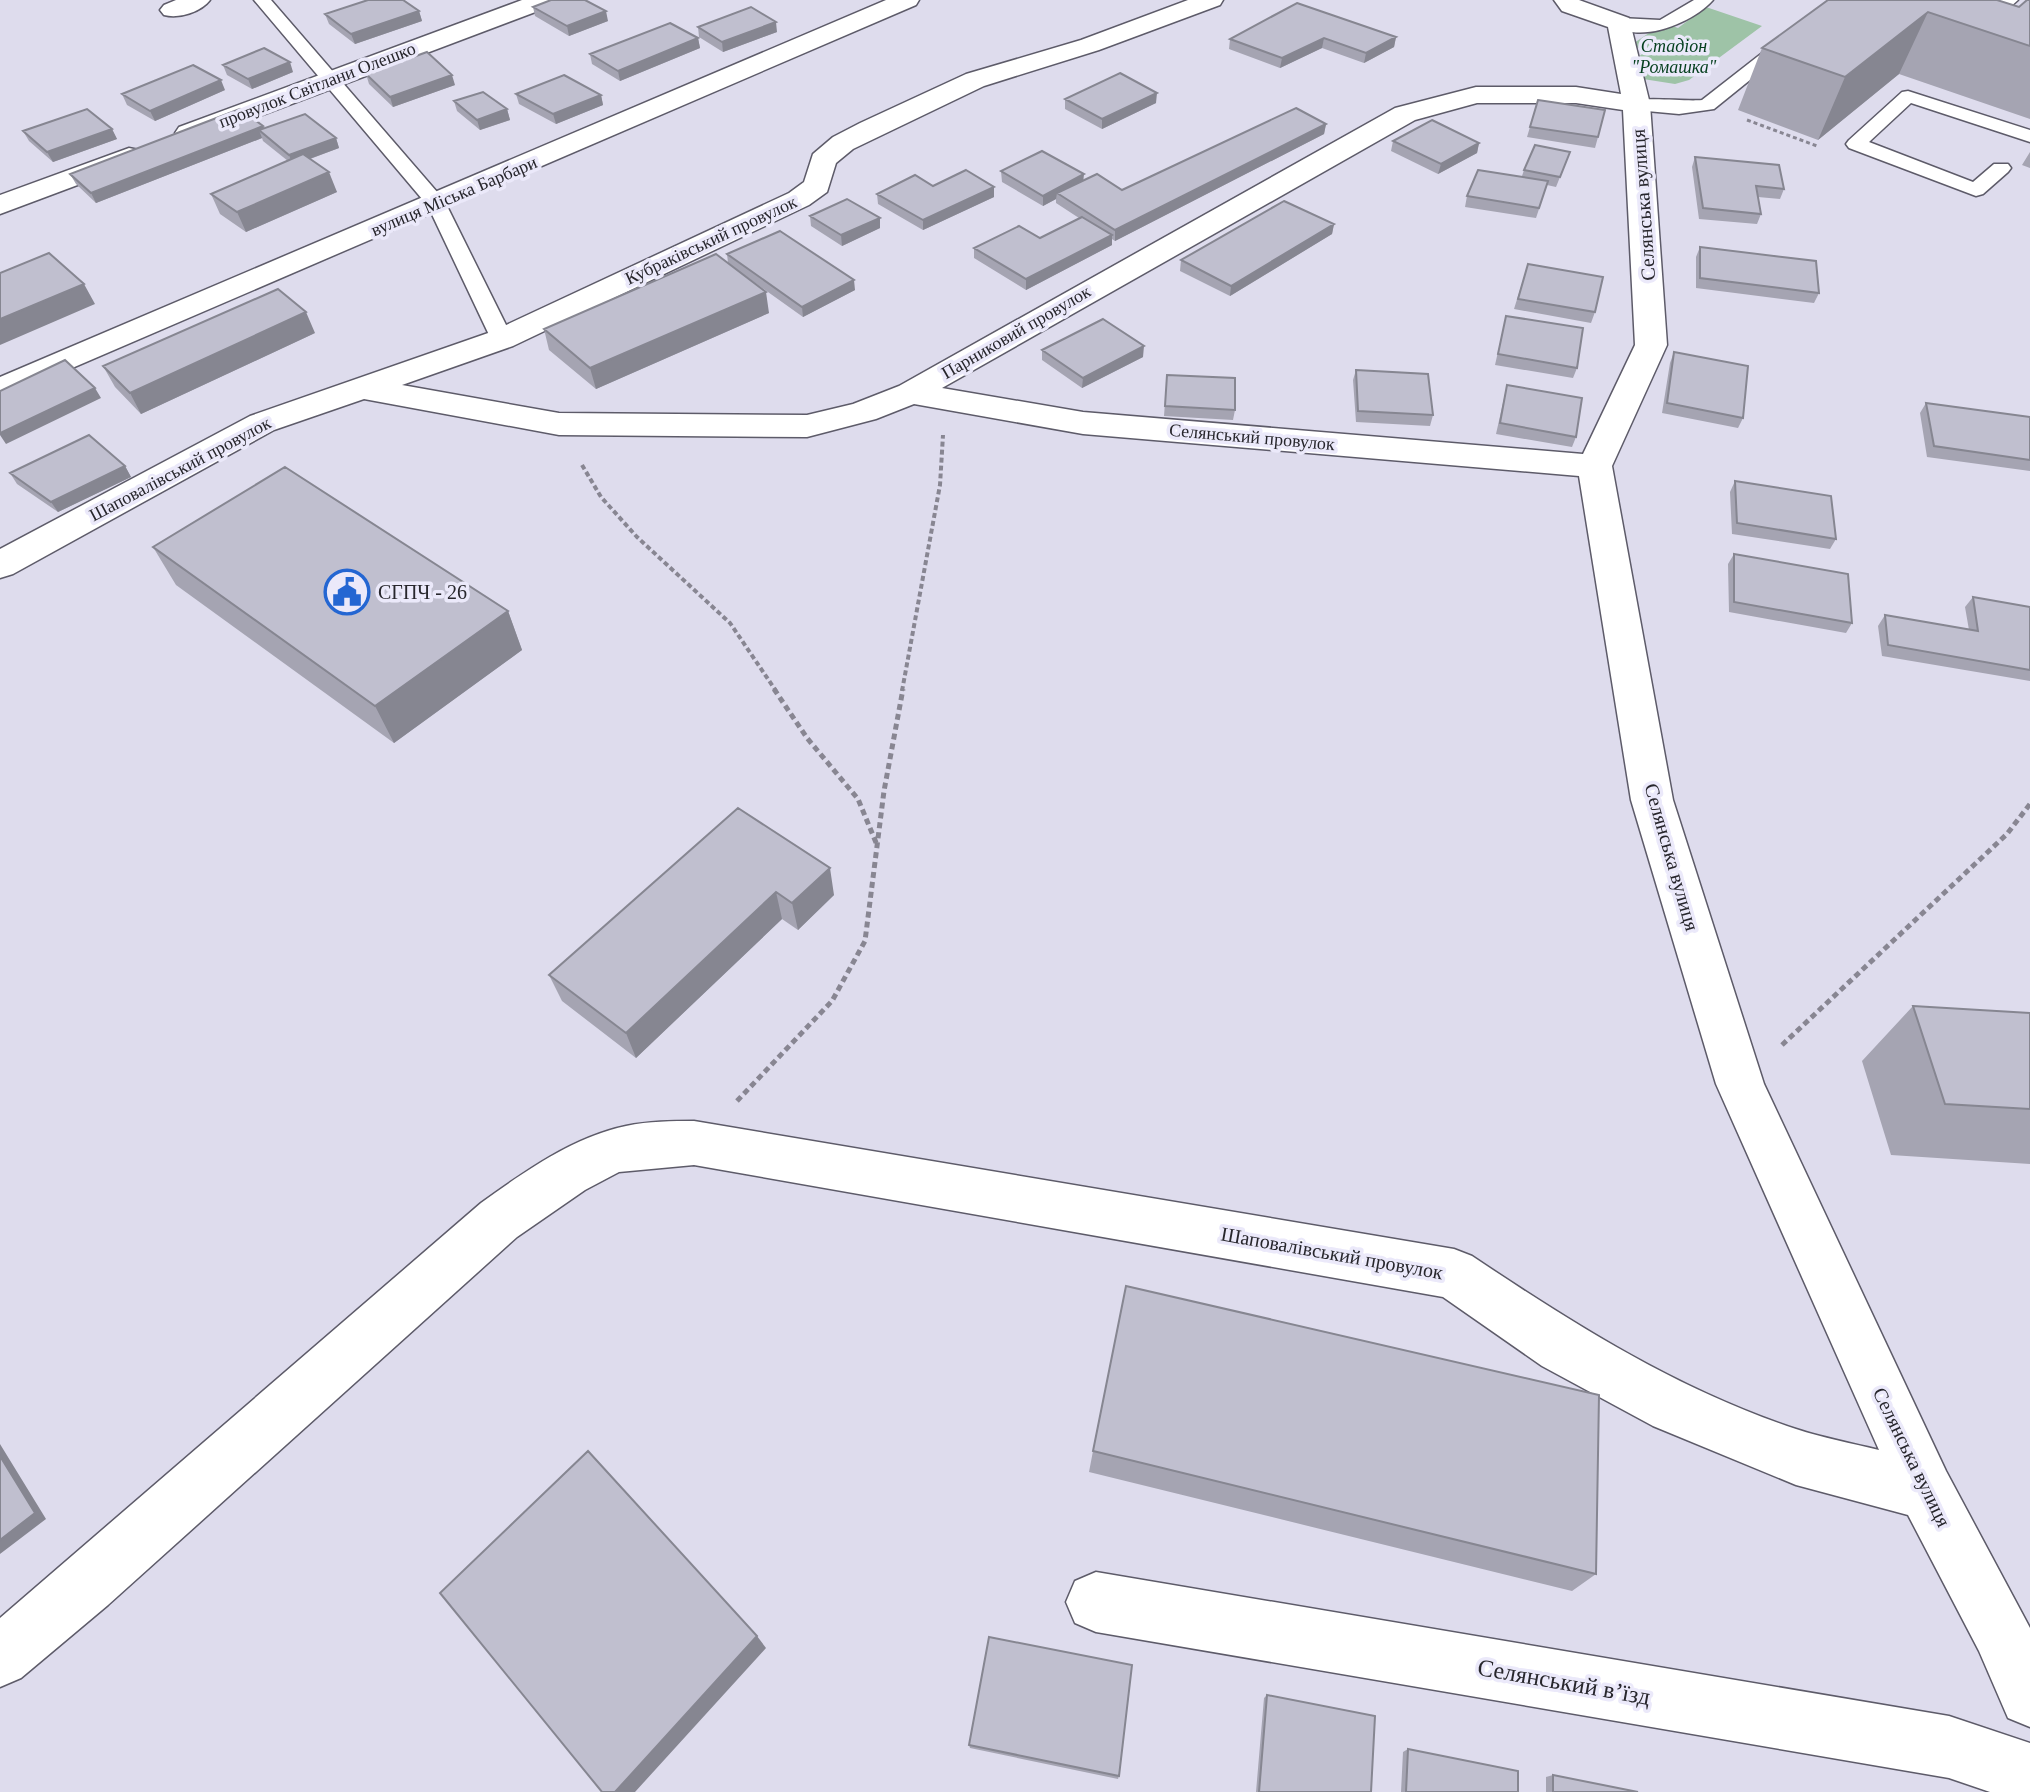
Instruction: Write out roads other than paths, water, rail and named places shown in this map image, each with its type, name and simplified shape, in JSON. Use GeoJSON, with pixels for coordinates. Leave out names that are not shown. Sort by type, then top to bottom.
{"type":"FeatureCollection","features":[{"type":"Feature","properties":{"kind":"street"},"geometry":{"type":"LineString","coordinates":[[173,10],[198,0]]}},
{"type":"Feature","properties":{"kind":"street","name":"провулок Світлани Олешко"},"geometry":{"type":"LineString","coordinates":[[0,205],[545,0]]}},
{"type":"Feature","properties":{"kind":"street","name":"вулиця Міська Барбари"},"geometry":{"type":"LineString","coordinates":[[0,389],[907,0]]}},
{"type":"Feature","properties":{"kind":"street","name":"Кубраківський провулок"},"geometry":{"type":"LineString","coordinates":[[502,339],[799,199],[817,186],[823,160],[843,143],[870,129],[975,80],[1090,45],[1211,0]]}},
{"type":"Feature","properties":{"kind":"street"},"geometry":{"type":"LineString","coordinates":[[1566,0],[1571,6],[1620,23]]}},
{"type":"Feature","properties":{"kind":"street","name":"Селянська вулиця"},"geometry":{"type":"LineString","coordinates":[[1620,23],[1636,104],[1651,345],[1595,466],[1652,800],[1740,1084],[1926,1491],[2000,1630],[2030,1696]]}},
{"type":"Feature","properties":{"kind":"street","name":"Парниковий провулок"},"geometry":{"type":"LineString","coordinates":[[360,388],[559,424],[807,426],[864,412],[911,393],[997,341],[1405,114],[1476,95],[1576,95],[1636,104]]}},
{"type":"Feature","properties":{"kind":"street","name":"Шаповалівський провулок"},"geometry":{"type":"LineString","coordinates":[[0,565],[262,423],[502,339]]}},
{"type":"Feature","properties":{"kind":"street","name":"Селянський провулок"},"geometry":{"type":"LineString","coordinates":[[911,393],[1083,423],[1595,466]]}},
{"type":"Feature","properties":{"kind":"street","name":"Шаповалівський провулок"},"geometry":{"type":"LineString","coordinates":[[0,1657],[111,1566],[455,1257],[526,1200],[606,1154],[650,1145],[694,1143],[1454,1274],[1561,1347],[1672,1407],[1796,1457],[1926,1491]]}},
{"type":"Feature","properties":{"kind":"street","name":"Селянський вʼїзд"},"geometry":{"type":"LineString","coordinates":[[1096,1602],[1949,1747],[2030,1774]]}},
{"type":"Feature","properties":{"kind":"lane"},"geometry":{"type":"LineString","coordinates":[[262,0],[437,204],[502,339]]}},
{"type":"Feature","properties":{"kind":"lane"},"geometry":{"type":"LineString","coordinates":[[1620,23],[1645,28],[1669,26],[1705,0]]}},
{"type":"Feature","properties":{"kind":"lane"},"geometry":{"type":"LineString","coordinates":[[1636,104],[1679,108],[1707,105],[1841,0]]}},
{"type":"Feature","properties":{"kind":"lane"},"geometry":{"type":"LineString","coordinates":[[1951,32],[1966,37],[2010,0]]}},
{"type":"Feature","properties":{"kind":"lane"},"geometry":{"type":"LineString","coordinates":[[2001,168],[1976,190],[1856,144],[1908,96],[2030,136]]}},
{"type":"Feature","properties":{"kind":"place","name":"СГПЧ - 26"},"geometry":{"type":"Point","coordinates":[347,592]}},
{"type":"Feature","properties":{"kind":"park label","name":"Стадіон \"Ромашка\""},"geometry":{"type":"Point","coordinates":[1674,56]}}]}
